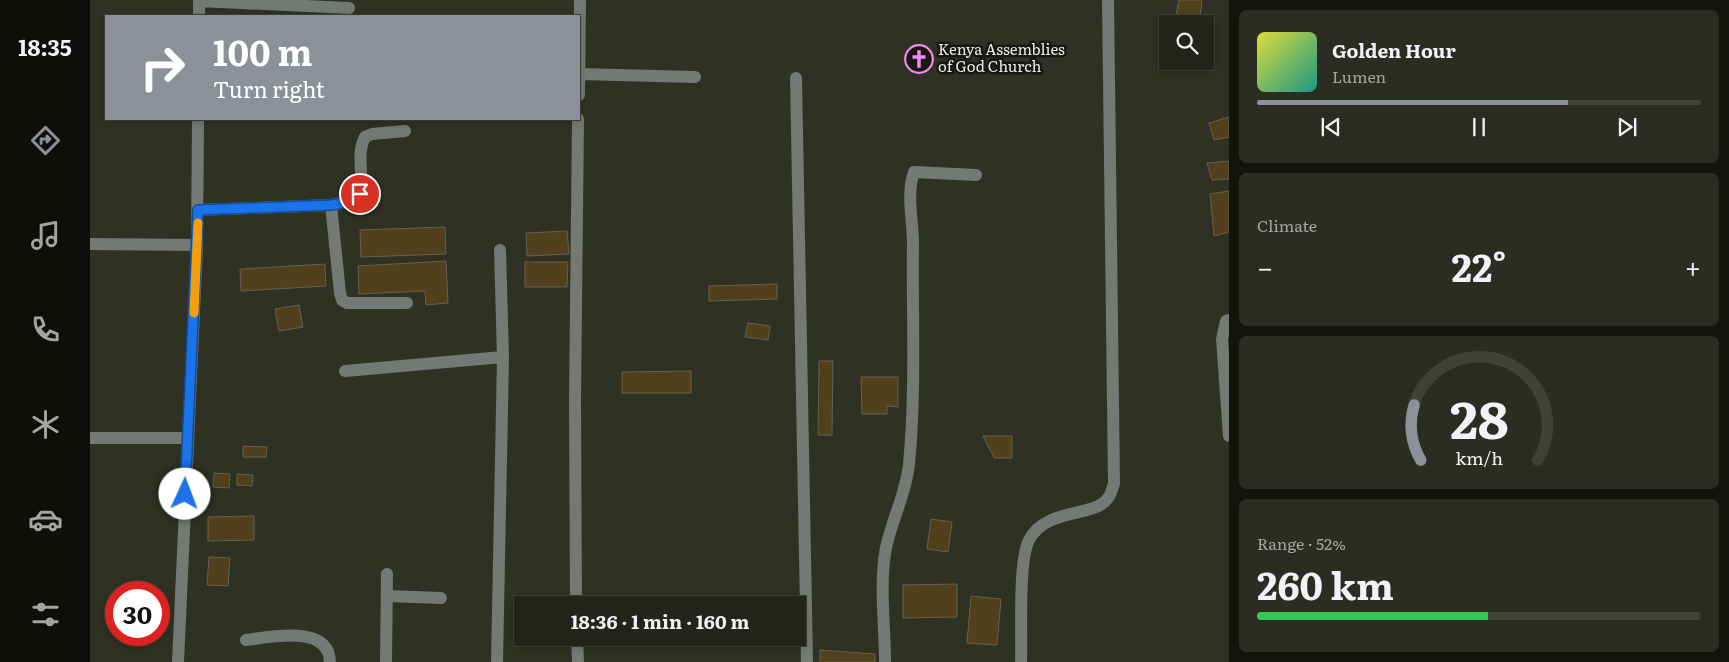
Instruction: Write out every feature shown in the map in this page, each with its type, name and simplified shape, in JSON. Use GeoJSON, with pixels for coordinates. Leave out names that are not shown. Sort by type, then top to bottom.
{"type":"FeatureCollection","features":[{"type":"Feature","properties":{"kind":"street"},"geometry":{"type":"LineString","coordinates":[[199,15],[199,0],[349,8]]}},
{"type":"Feature","properties":{"kind":"street"},"geometry":{"type":"LineString","coordinates":[[580,0],[580,15]]}},
{"type":"Feature","properties":{"kind":"street"},"geometry":{"type":"LineString","coordinates":[[1021,662],[1024,562],[1029,540],[1040,525],[1067,513],[1095,507],[1108,500],[1114,484],[1108,0]]}},
{"type":"Feature","properties":{"kind":"street"},"geometry":{"type":"LineString","coordinates":[[580,74],[695,77]]}},
{"type":"Feature","properties":{"kind":"street"},"geometry":{"type":"LineString","coordinates":[[796,78],[807,662]]}},
{"type":"Feature","properties":{"kind":"street"},"geometry":{"type":"LineString","coordinates":[[178,662],[197,245],[198,120]]}},
{"type":"Feature","properties":{"kind":"street"},"geometry":{"type":"LineString","coordinates":[[576,596],[575,400],[578,120]]}},
{"type":"Feature","properties":{"kind":"street"},"geometry":{"type":"LineString","coordinates":[[198,210],[332,205],[356,200],[360,194],[361,149],[365,137],[372,134],[405,131]]}},
{"type":"Feature","properties":{"kind":"street"},"geometry":{"type":"LineString","coordinates":[[885,662],[884,572],[886,548],[903,498],[909,465],[912,397],[913,242],[910,184],[914,172],[976,175]]}},
{"type":"Feature","properties":{"kind":"street"},"geometry":{"type":"LineString","coordinates":[[332,205],[342,300],[348,303],[407,303]]}},
{"type":"Feature","properties":{"kind":"street"},"geometry":{"type":"LineString","coordinates":[[90,244],[197,245]]}},
{"type":"Feature","properties":{"kind":"street"},"geometry":{"type":"LineString","coordinates":[[497,662],[503,357],[500,250]]}},
{"type":"Feature","properties":{"kind":"street"},"geometry":{"type":"LineString","coordinates":[[1229,320],[1226,321],[1222,339],[1229,436]]}},
{"type":"Feature","properties":{"kind":"street"},"geometry":{"type":"LineString","coordinates":[[345,372],[503,357]]}},
{"type":"Feature","properties":{"kind":"street"},"geometry":{"type":"LineString","coordinates":[[90,438],[187,438]]}},
{"type":"Feature","properties":{"kind":"street"},"geometry":{"type":"LineString","coordinates":[[386,662],[387,574]]}},
{"type":"Feature","properties":{"kind":"street"},"geometry":{"type":"LineString","coordinates":[[387,596],[441,598]]}},
{"type":"Feature","properties":{"kind":"street"},"geometry":{"type":"LineString","coordinates":[[246,640],[284,636],[312,638],[324,644],[330,654],[330,662]]}},
{"type":"Feature","properties":{"kind":"street"},"geometry":{"type":"LineString","coordinates":[[577,646],[578,662]]}},
{"type":"Feature","properties":{"kind":"building"},"geometry":{"type":"Polygon","coordinates":[[[1179,0],[1202,0],[1200,15],[1176,15],[1179,0]]]}},
{"type":"Feature","properties":{"kind":"building"},"geometry":{"type":"Polygon","coordinates":[[[1229,117],[1229,137],[1214,140],[1209,123],[1229,117]]]}},
{"type":"Feature","properties":{"kind":"building"},"geometry":{"type":"Polygon","coordinates":[[[1229,161],[1229,179],[1212,180],[1207,163],[1229,161]]]}},
{"type":"Feature","properties":{"kind":"building"},"geometry":{"type":"Polygon","coordinates":[[[1229,191],[1229,232],[1214,236],[1210,194],[1229,191]]]}},
{"type":"Feature","properties":{"kind":"building"},"geometry":{"type":"Polygon","coordinates":[[[445,227],[446,254],[361,257],[360,230],[445,227]]]}},
{"type":"Feature","properties":{"kind":"building"},"geometry":{"type":"Polygon","coordinates":[[[567,231],[569,254],[527,256],[526,233],[567,231]]]}},
{"type":"Feature","properties":{"kind":"building"},"geometry":{"type":"Polygon","coordinates":[[[446,261],[448,303],[426,305],[425,291],[359,294],[358,266],[446,261]]]}},
{"type":"Feature","properties":{"kind":"building"},"geometry":{"type":"Polygon","coordinates":[[[525,262],[568,262],[567,287],[525,287],[525,262]]]}},
{"type":"Feature","properties":{"kind":"building"},"geometry":{"type":"Polygon","coordinates":[[[325,264],[326,286],[241,291],[240,269],[325,264]]]}},
{"type":"Feature","properties":{"kind":"building"},"geometry":{"type":"Polygon","coordinates":[[[777,284],[777,299],[709,301],[709,286],[777,284]]]}},
{"type":"Feature","properties":{"kind":"building"},"geometry":{"type":"Polygon","coordinates":[[[299,305],[303,327],[279,331],[275,309],[299,305]]]}},
{"type":"Feature","properties":{"kind":"building"},"geometry":{"type":"Polygon","coordinates":[[[748,323],[770,326],[768,340],[745,337],[748,323]]]}},
{"type":"Feature","properties":{"kind":"building"},"geometry":{"type":"Polygon","coordinates":[[[819,361],[833,361],[832,435],[818,435],[819,361]]]}},
{"type":"Feature","properties":{"kind":"building"},"geometry":{"type":"Polygon","coordinates":[[[691,371],[691,393],[622,393],[622,372],[691,371]]]}},
{"type":"Feature","properties":{"kind":"building"},"geometry":{"type":"Polygon","coordinates":[[[861,377],[898,377],[898,407],[887,406],[887,414],[862,414],[861,377]]]}},
{"type":"Feature","properties":{"kind":"building"},"geometry":{"type":"Polygon","coordinates":[[[983,436],[1012,436],[1012,458],[994,458],[983,436]]]}},
{"type":"Feature","properties":{"kind":"building"},"geometry":{"type":"Polygon","coordinates":[[[243,446],[267,447],[266,457],[243,457],[243,446]]]}},
{"type":"Feature","properties":{"kind":"building"},"geometry":{"type":"Polygon","coordinates":[[[214,473],[230,474],[229,488],[213,487],[214,473]]]}},
{"type":"Feature","properties":{"kind":"building"},"geometry":{"type":"Polygon","coordinates":[[[237,474],[253,475],[252,486],[237,485],[237,474]]]}},
{"type":"Feature","properties":{"kind":"building"},"geometry":{"type":"Polygon","coordinates":[[[254,516],[254,540],[208,541],[208,517],[254,516]]]}},
{"type":"Feature","properties":{"kind":"building"},"geometry":{"type":"Polygon","coordinates":[[[931,519],[952,522],[948,552],[927,549],[931,519]]]}},
{"type":"Feature","properties":{"kind":"building"},"geometry":{"type":"Polygon","coordinates":[[[209,557],[230,558],[228,586],[207,585],[209,557]]]}},
{"type":"Feature","properties":{"kind":"building"},"geometry":{"type":"Polygon","coordinates":[[[957,584],[957,617],[903,618],[903,585],[957,584]]]}},
{"type":"Feature","properties":{"kind":"building"},"geometry":{"type":"Polygon","coordinates":[[[971,596],[1001,599],[997,645],[967,643],[971,596]]]}},
{"type":"Feature","properties":{"kind":"building"},"geometry":{"type":"Polygon","coordinates":[[[820,650],[875,654],[875,662],[820,662],[820,650]]]}},
{"type":"Feature","properties":{"kind":"slow traffic"},"geometry":{"type":"LineString","coordinates":[[194,313],[198,223]]}},
{"type":"Feature","properties":{"kind":"place","name":"Kenya Assemblies of God Church"},"geometry":{"type":"Point","coordinates":[919,59]}},
{"type":"Feature","properties":{"kind":"route"},"geometry":{"type":"LineString","coordinates":[[185,494],[198,210],[332,205],[356,200],[360,194]]}}]}
